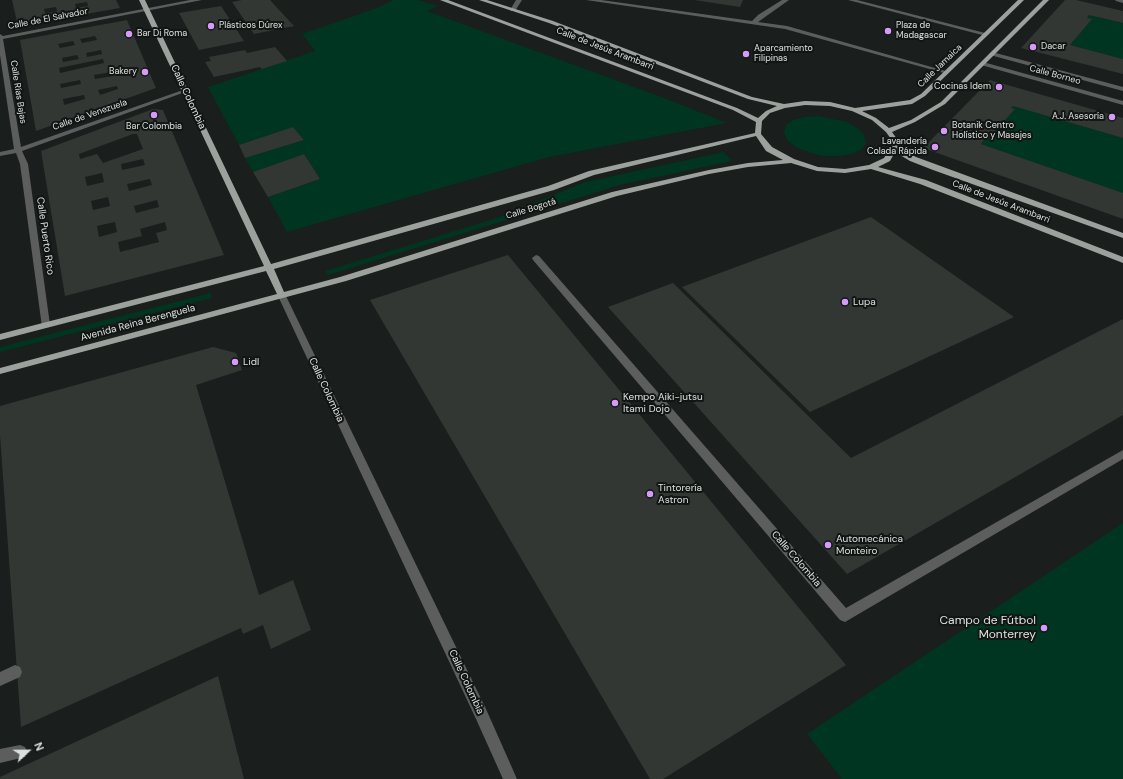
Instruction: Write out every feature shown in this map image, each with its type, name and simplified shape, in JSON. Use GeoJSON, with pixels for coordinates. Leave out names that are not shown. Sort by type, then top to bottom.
{"type":"FeatureCollection","features":[{"type":"Feature","properties":{"kind":"main road","name":"Calle Colombia"},"geometry":{"type":"LineString","coordinates":[[142,0],[282,296]]}},
{"type":"Feature","properties":{"kind":"main road","name":"Calle de Jesús Arambarri"},"geometry":{"type":"LineString","coordinates":[[443,0],[735,108],[759,122]]}},
{"type":"Feature","properties":{"kind":"main road","name":"Calle de Jesús Arambarri"},"geometry":{"type":"LineString","coordinates":[[482,0],[513,10],[750,98],[784,106]]}},
{"type":"Feature","properties":{"kind":"main road","name":"Calle Jamaica"},"geometry":{"type":"LineString","coordinates":[[854,110],[886,107],[912,102],[923,95],[1021,0]]}},
{"type":"Feature","properties":{"kind":"main road"},"geometry":{"type":"LineString","coordinates":[[888,130],[913,121],[942,103],[1046,0]]}},
{"type":"Feature","properties":{"kind":"main road"},"geometry":{"type":"LineString","coordinates":[[806,103],[830,104],[854,110],[874,119],[888,130],[894,139],[894,148],[886,159],[871,167],[845,171],[817,169],[791,161],[768,149],[758,134],[759,122],[768,112],[784,106],[806,103]]}},
{"type":"Feature","properties":{"kind":"main road","name":"Calle Bogotá"},"geometry":{"type":"LineString","coordinates":[[268,268],[302,260],[551,188],[592,172],[758,134]]}},
{"type":"Feature","properties":{"kind":"main road","name":"Calle de Jesús Arambarri"},"geometry":{"type":"LineString","coordinates":[[894,148],[913,159],[936,168],[1123,236]]}},
{"type":"Feature","properties":{"kind":"main road","name":"Calle Bogotá"},"geometry":{"type":"LineString","coordinates":[[282,296],[342,279],[615,194],[709,172],[748,165],[791,161]]}},
{"type":"Feature","properties":{"kind":"main road","name":"Calle de Jesús Arambarri"},"geometry":{"type":"LineString","coordinates":[[871,167],[923,182],[1123,260]]}},
{"type":"Feature","properties":{"kind":"main road","name":"Avenida Reina Berenguela"},"geometry":{"type":"LineString","coordinates":[[0,337],[268,268]]}},
{"type":"Feature","properties":{"kind":"main road","name":"Avenida Reina Berenguela"},"geometry":{"type":"LineString","coordinates":[[0,371],[282,296]]}},
{"type":"Feature","properties":{"kind":"street","name":"Calle de El Salvador"},"geometry":{"type":"LineString","coordinates":[[0,37],[199,0]]}},
{"type":"Feature","properties":{"kind":"street"},"geometry":{"type":"LineString","coordinates":[[513,10],[519,0]]}},
{"type":"Feature","properties":{"kind":"street"},"geometry":{"type":"LineString","coordinates":[[589,0],[785,27],[946,72]]}},
{"type":"Feature","properties":{"kind":"street"},"geometry":{"type":"LineString","coordinates":[[754,22],[760,16],[786,0]]}},
{"type":"Feature","properties":{"kind":"street"},"geometry":{"type":"LineString","coordinates":[[852,0],[986,34]]}},
{"type":"Feature","properties":{"kind":"street"},"geometry":{"type":"LineString","coordinates":[[1118,0],[1123,1]]}},
{"type":"Feature","properties":{"kind":"street","name":"Calle Rías Bajas"},"geometry":{"type":"LineString","coordinates":[[0,37],[18,150]]}},
{"type":"Feature","properties":{"kind":"street","name":"Calle Borneo"},"geometry":{"type":"LineString","coordinates":[[992,54],[1123,89]]}},
{"type":"Feature","properties":{"kind":"street","name":"Calle Borneo"},"geometry":{"type":"LineString","coordinates":[[983,64],[1123,103]]}},
{"type":"Feature","properties":{"kind":"street","name":"Calle de Venezuela"},"geometry":{"type":"LineString","coordinates":[[0,154],[18,150],[185,91]]}},
{"type":"Feature","properties":{"kind":"street","name":"Calle Puerto Rico"},"geometry":{"type":"LineString","coordinates":[[18,150],[24,164],[45,325]]}},
{"type":"Feature","properties":{"kind":"street","name":"Calle Colombia"},"geometry":{"type":"LineString","coordinates":[[536,258],[845,616],[1123,454]]}},
{"type":"Feature","properties":{"kind":"street","name":"Calle Colombia"},"geometry":{"type":"LineString","coordinates":[[282,296],[475,700],[510,779]]}},
{"type":"Feature","properties":{"kind":"street"},"geometry":{"type":"LineString","coordinates":[[0,679],[15,672]]}},
{"type":"Feature","properties":{"kind":"street"},"geometry":{"type":"LineString","coordinates":[[0,756],[20,752]]}},
{"type":"Feature","properties":{"kind":"green space"},"geometry":{"type":"Polygon","coordinates":[[[394,0],[418,0],[438,6],[427,11],[664,98],[727,123],[549,157],[287,232],[268,197],[320,179],[304,154],[253,172],[245,158],[304,140],[293,127],[239,145],[208,87],[315,51],[302,34],[374,9],[394,0]]]}},
{"type":"Feature","properties":{"kind":"green space"},"geometry":{"type":"Polygon","coordinates":[[[1089,15],[1123,23],[1123,59],[1070,45],[1091,19],[1087,18],[1089,15]]]}},
{"type":"Feature","properties":{"kind":"green space"},"geometry":{"type":"Polygon","coordinates":[[[1013,106],[1123,138],[1123,193],[981,144],[984,140],[987,140],[1015,109],[1011,108],[1013,106]]]}},
{"type":"Feature","properties":{"kind":"green space"},"geometry":{"type":"Polygon","coordinates":[[[818,116],[847,122],[857,128],[864,135],[866,143],[862,149],[852,154],[823,156],[796,147],[787,140],[784,132],[786,125],[793,120],[818,116]]]}},
{"type":"Feature","properties":{"kind":"green space"},"geometry":{"type":"Polygon","coordinates":[[[724,152],[732,161],[620,185],[328,275],[325,271],[497,218],[585,182],[724,152]]]}},
{"type":"Feature","properties":{"kind":"green space"},"geometry":{"type":"Polygon","coordinates":[[[211,293],[212,298],[0,352],[0,347],[211,293]]]}},
{"type":"Feature","properties":{"kind":"green space","name":"Campo de Fútbol Monterrey"},"geometry":{"type":"Polygon","coordinates":[[[1123,523],[1123,779],[842,779],[807,734],[1123,523]]]}},
{"type":"Feature","properties":{"kind":"building"},"geometry":{"type":"Polygon","coordinates":[[[12,0],[116,0],[120,8],[18,26],[12,0]],[[87,2],[75,4],[76,8],[88,6],[87,2]],[[56,7],[44,9],[45,13],[57,11],[56,7]]]}},
{"type":"Feature","properties":{"kind":"building"},"geometry":{"type":"Polygon","coordinates":[[[242,0],[270,0],[294,26],[254,34],[232,2],[242,0]]]}},
{"type":"Feature","properties":{"kind":"building"},"geometry":{"type":"Polygon","coordinates":[[[694,0],[743,0],[740,7],[694,0]]]}},
{"type":"Feature","properties":{"kind":"building"},"geometry":{"type":"Polygon","coordinates":[[[1065,0],[1076,0],[1123,11],[1123,23],[1089,15],[1087,18],[1092,19],[1070,45],[1123,59],[1123,74],[1021,48],[1065,0]]]}},
{"type":"Feature","properties":{"kind":"building","name":"Plásticos Dúrex"},"geometry":{"type":"Polygon","coordinates":[[[221,6],[244,41],[199,50],[179,13],[221,6]]]}},
{"type":"Feature","properties":{"kind":"building"},"geometry":{"type":"Polygon","coordinates":[[[127,20],[156,88],[36,131],[20,40],[127,20]],[[95,36],[80,39],[82,43],[97,40],[95,36]],[[73,41],[58,44],[60,48],[75,45],[73,41]],[[101,50],[86,53],[87,57],[102,54],[101,50]],[[77,55],[62,58],[63,62],[79,59],[77,55]],[[103,59],[59,68],[60,73],[104,63],[103,59]],[[112,72],[94,75],[95,79],[113,76],[112,72]],[[80,80],[60,84],[61,88],[81,84],[80,80]],[[117,86],[98,90],[100,95],[118,89],[117,86]],[[84,95],[63,99],[64,105],[85,99],[84,95]]]}},
{"type":"Feature","properties":{"kind":"building"},"geometry":{"type":"Polygon","coordinates":[[[275,47],[287,61],[262,69],[260,67],[214,77],[205,62],[211,61],[209,57],[245,50],[247,53],[275,47]]]}},
{"type":"Feature","properties":{"kind":"building"},"geometry":{"type":"Polygon","coordinates":[[[990,80],[1123,118],[1123,138],[1013,106],[1011,108],[1015,109],[987,140],[984,140],[981,144],[1123,193],[1123,219],[923,148],[990,80]]]}},
{"type":"Feature","properties":{"kind":"building"},"geometry":{"type":"Polygon","coordinates":[[[153,109],[163,110],[224,255],[65,296],[41,151],[153,109]],[[133,134],[79,154],[80,159],[97,154],[103,163],[143,149],[137,134],[133,134]],[[143,159],[121,164],[122,170],[145,165],[143,159]],[[102,173],[85,177],[87,186],[104,182],[102,173]],[[150,179],[127,184],[129,191],[152,185],[150,179]],[[108,197],[91,201],[93,210],[110,206],[108,197]],[[157,200],[134,206],[136,213],[159,207],[157,200]],[[115,222],[97,226],[99,237],[117,232],[115,222]],[[165,222],[140,229],[142,236],[118,242],[120,252],[159,242],[156,233],[167,230],[165,222]]]}},
{"type":"Feature","properties":{"kind":"building"},"geometry":{"type":"Polygon","coordinates":[[[293,127],[304,140],[245,158],[239,145],[293,127]]]}},
{"type":"Feature","properties":{"kind":"building"},"geometry":{"type":"Polygon","coordinates":[[[304,154],[320,179],[268,197],[253,172],[304,154]]]}},
{"type":"Feature","properties":{"kind":"building","name":"Lupa"},"geometry":{"type":"Polygon","coordinates":[[[871,217],[1014,317],[810,412],[682,287],[871,217]]]}},
{"type":"Feature","properties":{"kind":"building"},"geometry":{"type":"Polygon","coordinates":[[[508,255],[846,665],[663,779],[650,779],[370,300],[508,255]]]}},
{"type":"Feature","properties":{"kind":"building"},"geometry":{"type":"Polygon","coordinates":[[[673,283],[851,458],[1123,319],[1123,415],[847,574],[608,307],[673,283]]]}},
{"type":"Feature","properties":{"kind":"building"},"geometry":{"type":"Polygon","coordinates":[[[213,347],[236,353],[242,370],[196,385],[259,595],[293,580],[311,630],[271,649],[263,625],[243,634],[241,628],[21,727],[0,435],[0,406],[213,347]]]}},
{"type":"Feature","properties":{"kind":"building"},"geometry":{"type":"Polygon","coordinates":[[[218,676],[244,779],[0,779],[0,777],[218,676]]]}},
{"type":"Feature","properties":{"kind":"place","name":"Plásticos Dúrex"},"geometry":{"type":"Point","coordinates":[211,26]}},
{"type":"Feature","properties":{"kind":"place","name":"Plaza de Madagascar"},"geometry":{"type":"Point","coordinates":[888,31]}},
{"type":"Feature","properties":{"kind":"place","name":"Bar Di Roma"},"geometry":{"type":"Point","coordinates":[129,34]}},
{"type":"Feature","properties":{"kind":"place","name":"Dacar"},"geometry":{"type":"Point","coordinates":[1033,47]}},
{"type":"Feature","properties":{"kind":"place","name":"Aparcamiento Filipinas"},"geometry":{"type":"Point","coordinates":[746,54]}},
{"type":"Feature","properties":{"kind":"place","name":"Bakery"},"geometry":{"type":"Point","coordinates":[145,72]}},
{"type":"Feature","properties":{"kind":"place","name":"Cocinas Idem"},"geometry":{"type":"Point","coordinates":[999,87]}},
{"type":"Feature","properties":{"kind":"place","name":"Bar Colombia"},"geometry":{"type":"Point","coordinates":[154,115]}},
{"type":"Feature","properties":{"kind":"place","name":"A.J. Asesoría"},"geometry":{"type":"Point","coordinates":[1112,117]}},
{"type":"Feature","properties":{"kind":"place","name":"Botanik Centro Holístico y Masajes"},"geometry":{"type":"Point","coordinates":[944,131]}},
{"type":"Feature","properties":{"kind":"place","name":"Lavandería Colada Rápida"},"geometry":{"type":"Point","coordinates":[935,147]}},
{"type":"Feature","properties":{"kind":"place","name":"Lupa"},"geometry":{"type":"Point","coordinates":[845,302]}},
{"type":"Feature","properties":{"kind":"place","name":"Lidl"},"geometry":{"type":"Point","coordinates":[235,362]}},
{"type":"Feature","properties":{"kind":"place","name":"Kempo Aiki-jutsu Itami Dojo"},"geometry":{"type":"Point","coordinates":[615,403]}},
{"type":"Feature","properties":{"kind":"place","name":"Tintorería Astron"},"geometry":{"type":"Point","coordinates":[650,494]}},
{"type":"Feature","properties":{"kind":"place","name":"Automecánica Monteiro"},"geometry":{"type":"Point","coordinates":[828,545]}},
{"type":"Feature","properties":{"kind":"place","name":"Campo de Fútbol Monterrey"},"geometry":{"type":"Point","coordinates":[1044,628]}}]}
